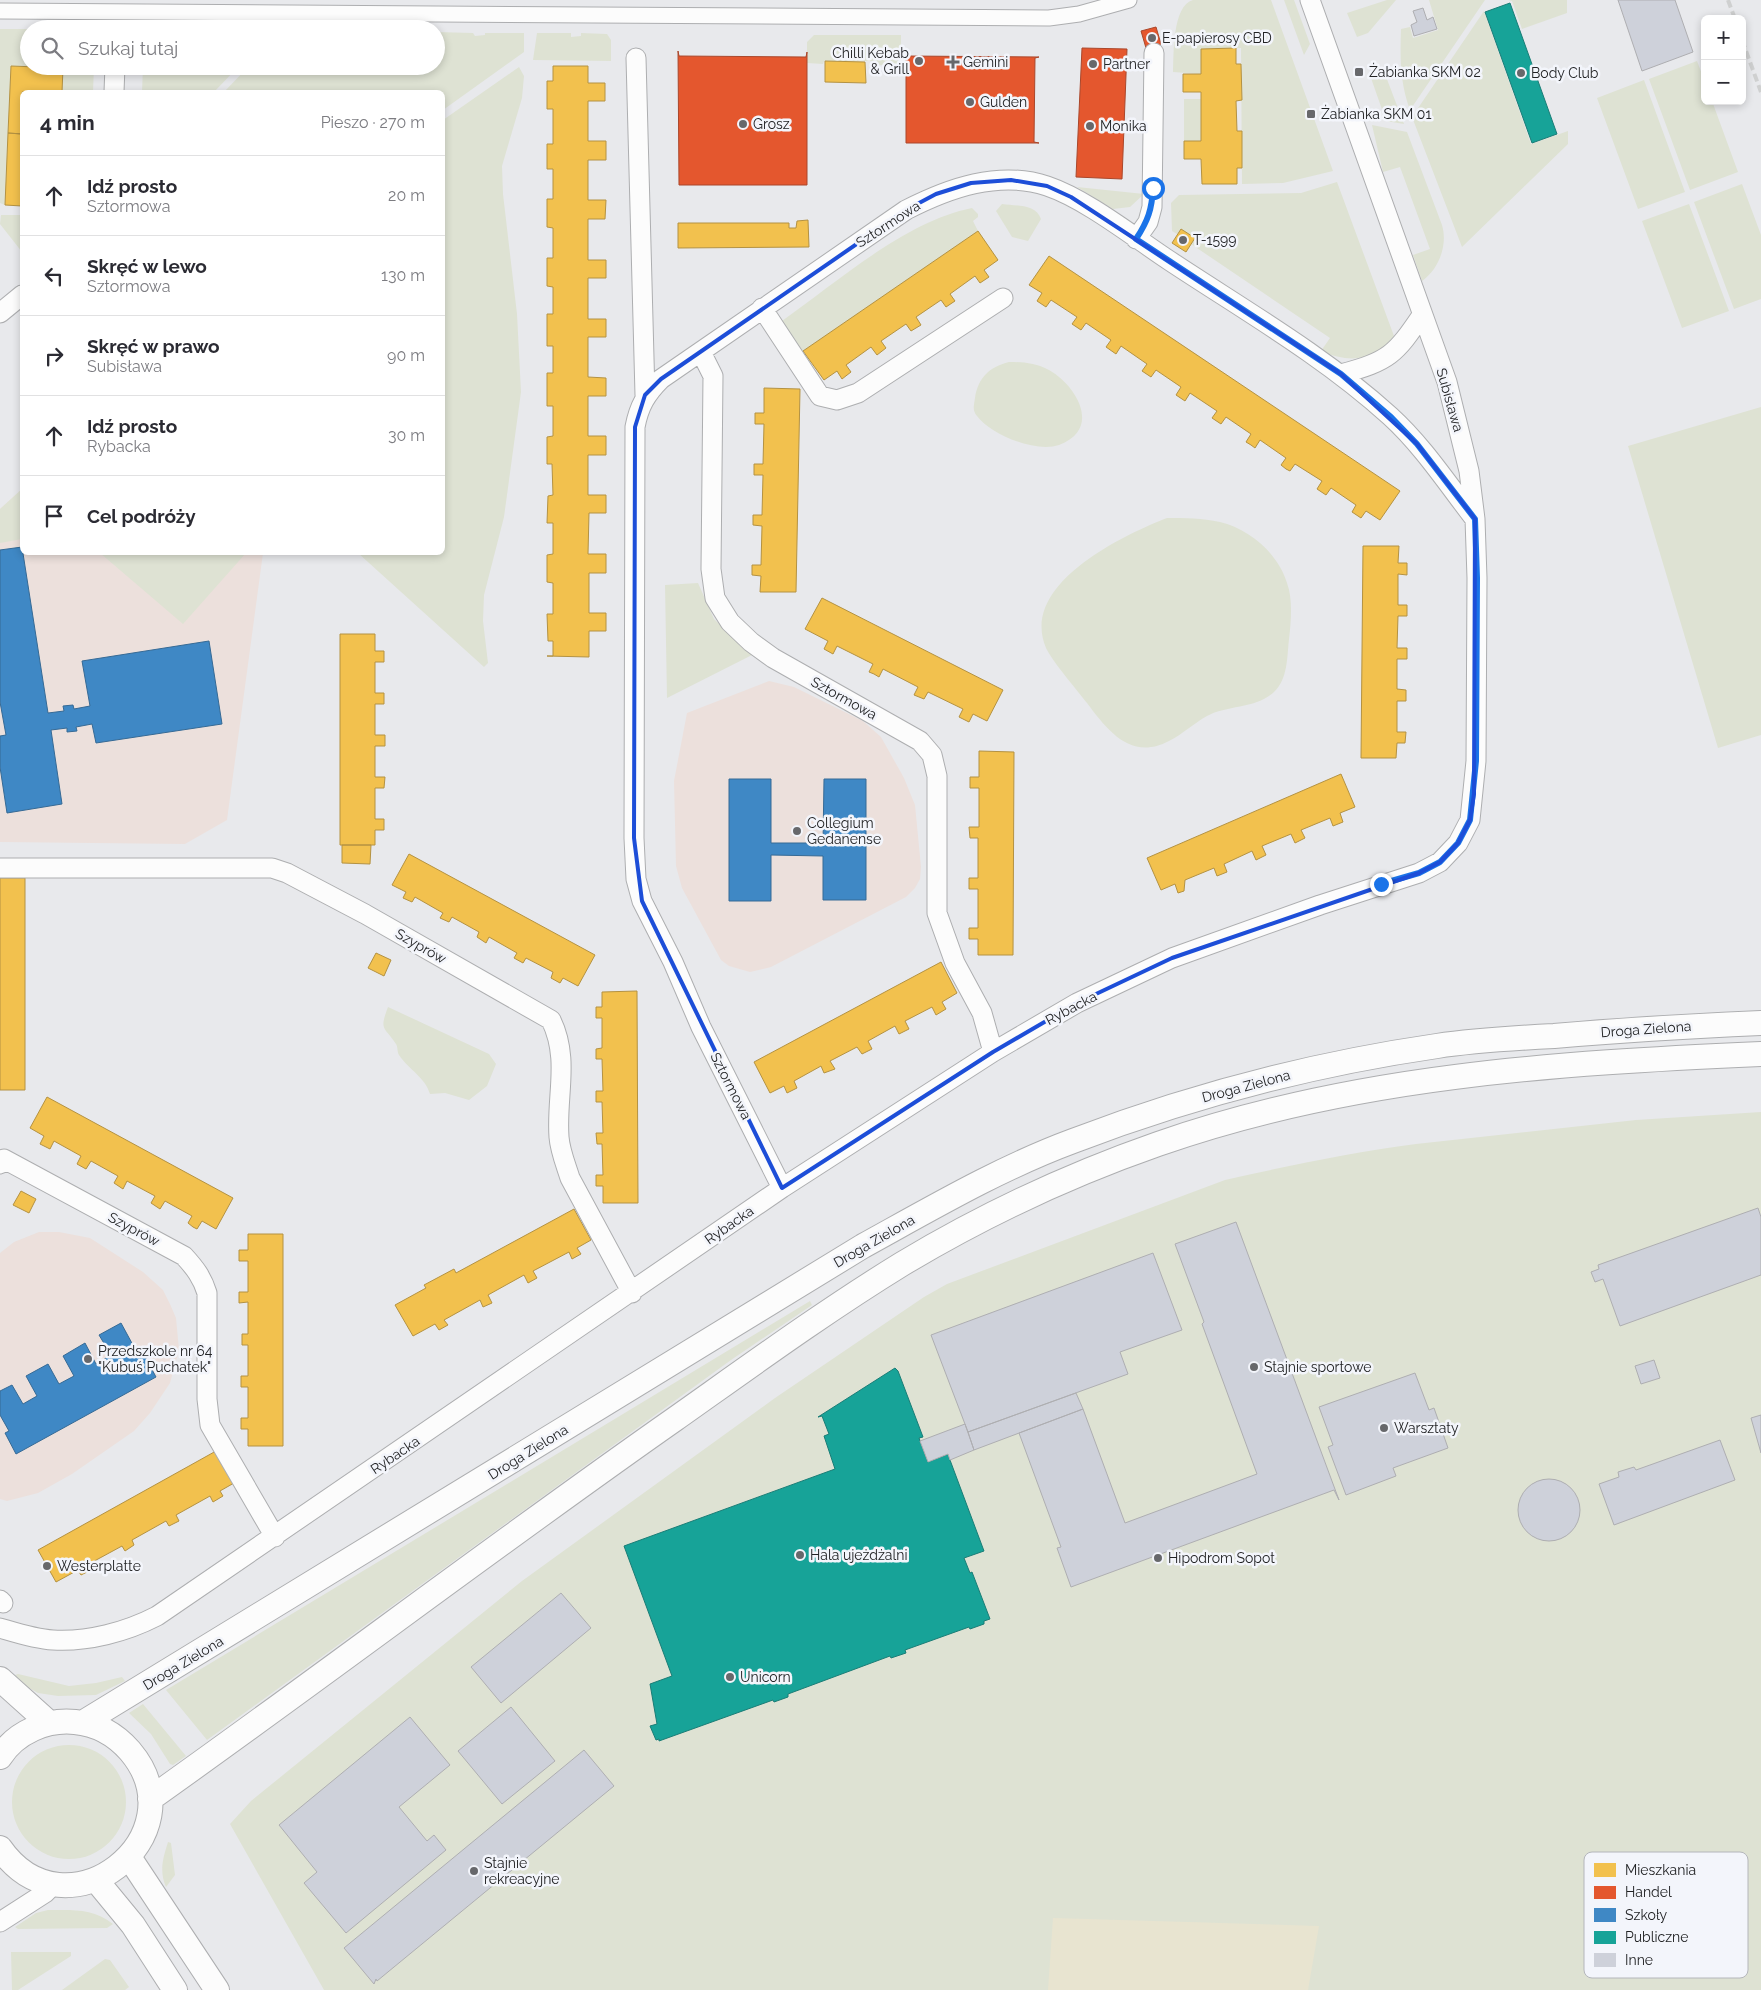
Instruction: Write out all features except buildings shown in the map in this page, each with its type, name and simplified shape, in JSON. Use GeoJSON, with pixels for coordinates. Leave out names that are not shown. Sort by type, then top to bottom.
{"type":"FeatureCollection","features":[{"type":"Feature","properties":{"kind":"street"},"geometry":{"type":"LineString","coordinates":[[0,11],[1049,18],[1079,14],[1129,0]]}},
{"type":"Feature","properties":{"kind":"street","name":"Subisława"},"geometry":{"type":"LineString","coordinates":[[1310,0],[1447,382],[1469,471],[1475,519],[1477,578],[1476,761],[1470,820]]}},
{"type":"Feature","properties":{"kind":"street"},"geometry":{"type":"LineString","coordinates":[[1136,239],[1148,222],[1152,207],[1154,54]]}},
{"type":"Feature","properties":{"kind":"street","name":"Sztormowa"},"geometry":{"type":"LineString","coordinates":[[636,58],[645,395]]}},
{"type":"Feature","properties":{"kind":"street"},"geometry":{"type":"LineString","coordinates":[[114,90],[115,75]]}},
{"type":"Feature","properties":{"kind":"street","name":"Sztormowa"},"geometry":{"type":"LineString","coordinates":[[782,1188],[701,1027],[673,962],[642,901],[636,880],[634,838],[635,427],[638,412],[645,395],[661,379],[906,210],[936,194],[971,183],[1011,180],[1047,186],[1071,198],[1136,239],[1341,374],[1391,417],[1417,444],[1475,519]]}},
{"type":"Feature","properties":{"kind":"street"},"geometry":{"type":"LineString","coordinates":[[0,313],[20,297]]}},
{"type":"Feature","properties":{"kind":"street"},"geometry":{"type":"LineString","coordinates":[[762,308],[820,396],[837,400],[858,393],[1002,298]]}},
{"type":"Feature","properties":{"kind":"street"},"geometry":{"type":"LineString","coordinates":[[1341,374],[1385,359],[1402,345],[1422,315]]}},
{"type":"Feature","properties":{"kind":"street","name":"Sztormowa"},"geometry":{"type":"LineString","coordinates":[[701,352],[713,376],[711,569],[715,598],[730,622],[751,642],[773,658],[920,741],[932,755],[937,776],[937,913],[955,963],[982,1013],[993,1052]]}},
{"type":"Feature","properties":{"kind":"street","name":"Rybacka"},"geometry":{"type":"LineString","coordinates":[[0,1628],[52,1640],[82,1638],[137,1627],[157,1616],[275,1537],[782,1188],[993,1052],[1077,1003],[1172,958],[1320,905],[1419,873],[1440,862],[1458,843],[1470,820]]}},
{"type":"Feature","properties":{"kind":"street","name":"Szyprów"},"geometry":{"type":"LineString","coordinates":[[0,868],[272,868],[287,873],[365,914],[550,1020],[561,1048],[559,1138],[564,1160],[570,1178],[632,1293]]}},
{"type":"Feature","properties":{"kind":"street","name":"Droga Zielona"},"geometry":{"type":"LineString","coordinates":[[84,1722],[863,1246],[952,1196],[1073,1141],[1172,1106],[1271,1078],[1335,1064],[1437,1046],[1662,1027],[1761,1023]]}},
{"type":"Feature","properties":{"kind":"street"},"geometry":{"type":"LineString","coordinates":[[150,1799],[618,1458],[839,1304],[903,1263],[1018,1202],[1162,1142],[1260,1113],[1392,1084],[1526,1068],[1650,1059],[1761,1054]]}},
{"type":"Feature","properties":{"kind":"street","name":"Szyprów"},"geometry":{"type":"LineString","coordinates":[[0,1164],[4,1159],[184,1256],[203,1279],[207,1293],[207,1399],[210,1425],[275,1537]]}},
{"type":"Feature","properties":{"kind":"street"},"geometry":{"type":"LineString","coordinates":[[0,1679],[49,1723]]}},
{"type":"Feature","properties":{"kind":"street"},"geometry":{"type":"LineString","coordinates":[[0,1754],[31,1729],[49,1723],[84,1722],[105,1730],[122,1742],[132,1753],[146,1778],[150,1799],[148,1820],[143,1834],[129,1857],[114,1871],[96,1880],[75,1885],[54,1884],[29,1876],[8,1860],[0,1848]]}},
{"type":"Feature","properties":{"kind":"street"},"geometry":{"type":"LineString","coordinates":[[129,1857],[217,1990]]}},
{"type":"Feature","properties":{"kind":"street"},"geometry":{"type":"LineString","coordinates":[[96,1880],[133,1925],[175,1990]]}},
{"type":"Feature","properties":{"kind":"street"},"geometry":{"type":"LineString","coordinates":[[0,1922],[45,1893],[54,1884]]}},
{"type":"Feature","properties":{"kind":"highlighted area"},"geometry":{"type":"Polygon","coordinates":[[[1011,180],[1047,186],[1071,197],[1341,374],[1417,444],[1475,519],[1474,794],[1470,820],[1458,843],[1440,862],[1419,873],[1172,958],[1077,1003],[993,1052],[782,1188],[642,901],[634,838],[635,427],[645,395],[661,379],[762,308],[906,210],[936,194],[971,183],[1011,180]]]}},
{"type":"Feature","properties":{"kind":"shaded area"},"geometry":{"type":"Polygon","coordinates":[[[1193,0],[1271,0],[1333,171],[1283,183],[1242,184],[1241,48],[1201,49],[1201,74],[1173,72],[1174,43],[1178,21],[1181,11],[1186,4],[1193,0]]]}},
{"type":"Feature","properties":{"kind":"shaded area"},"geometry":{"type":"Polygon","coordinates":[[[1284,0],[1294,0],[1310,44],[1304,55],[1284,0]]]}},
{"type":"Feature","properties":{"kind":"shaded area"},"geometry":{"type":"Polygon","coordinates":[[[1387,0],[1396,0],[1368,33],[1357,37],[1347,13],[1387,0]]]}},
{"type":"Feature","properties":{"kind":"shaded area"},"geometry":{"type":"Polygon","coordinates":[[[1429,0],[1485,0],[1410,110],[1401,70],[1401,29],[1410,27],[1413,38],[1438,30],[1429,0]]]}},
{"type":"Feature","properties":{"kind":"shaded area"},"geometry":{"type":"Polygon","coordinates":[[[1508,0],[1567,0],[1567,13],[1522,29],[1512,1],[1508,0]]]}},
{"type":"Feature","properties":{"kind":"shaded area"},"geometry":{"type":"Polygon","coordinates":[[[1484,11],[1531,144],[1568,131],[1568,144],[1462,247],[1412,117],[1484,11]]]}},
{"type":"Feature","properties":{"kind":"shaded area"},"geometry":{"type":"Polygon","coordinates":[[[0,29],[20,29],[20,66],[11,66],[5,205],[0,203],[0,29]]]}},
{"type":"Feature","properties":{"kind":"shaded area"},"geometry":{"type":"Polygon","coordinates":[[[445,32],[473,33],[475,36],[485,35],[485,33],[524,33],[524,52],[445,109],[445,90],[226,90],[240,75],[445,75],[445,32]]]}},
{"type":"Feature","properties":{"kind":"shaded area"},"geometry":{"type":"Polygon","coordinates":[[[537,33],[571,33],[571,37],[581,36],[581,33],[607,34],[611,40],[611,61],[533,60],[537,33]]]}},
{"type":"Feature","properties":{"kind":"shaded area"},"geometry":{"type":"Polygon","coordinates":[[[814,35],[901,35],[901,56],[899,57],[898,65],[876,65],[875,61],[807,63],[807,42],[814,35]]]}},
{"type":"Feature","properties":{"kind":"shaded area"},"geometry":{"type":"Polygon","coordinates":[[[1697,61],[1701,72],[1701,105],[1713,105],[1738,172],[1690,190],[1649,79],[1697,61]]]}},
{"type":"Feature","properties":{"kind":"shaded area"},"geometry":{"type":"Polygon","coordinates":[[[519,67],[524,76],[522,98],[502,166],[503,194],[517,314],[521,392],[504,517],[484,595],[483,621],[488,663],[484,667],[360,555],[445,555],[445,119],[519,67]]]}},
{"type":"Feature","properties":{"kind":"shaded area"},"geometry":{"type":"Polygon","coordinates":[[[1385,74],[1404,124],[1386,121],[1371,78],[1385,74]]]}},
{"type":"Feature","properties":{"kind":"shaded area"},"geometry":{"type":"Polygon","coordinates":[[[63,75],[94,75],[93,90],[62,90],[63,75]]]}},
{"type":"Feature","properties":{"kind":"shaded area"},"geometry":{"type":"Polygon","coordinates":[[[143,75],[230,75],[216,90],[142,90],[143,75]]]}},
{"type":"Feature","properties":{"kind":"shaded area"},"geometry":{"type":"Polygon","coordinates":[[[1644,80],[1685,192],[1638,209],[1597,98],[1644,80]]]}},
{"type":"Feature","properties":{"kind":"shaded area"},"geometry":{"type":"Polygon","coordinates":[[[1184,99],[1201,99],[1201,141],[1184,141],[1184,99]]]}},
{"type":"Feature","properties":{"kind":"shaded area"},"geometry":{"type":"Polygon","coordinates":[[[1372,125],[1407,132],[1442,225],[1444,240],[1441,256],[1433,270],[1422,281],[1413,255],[1430,249],[1400,167],[1383,172],[1372,125]]]}},
{"type":"Feature","properties":{"kind":"shaded area"},"geometry":{"type":"Polygon","coordinates":[[[1337,182],[1394,336],[1378,351],[1360,358],[1341,357],[1321,351],[1330,338],[1191,244],[1195,238],[1181,229],[1177,234],[1172,231],[1171,203],[1179,195],[1301,193],[1337,182]]]}},
{"type":"Feature","properties":{"kind":"shaded area"},"geometry":{"type":"Polygon","coordinates":[[[1742,184],[1761,235],[1761,299],[1734,309],[1694,202],[1742,184]]]}},
{"type":"Feature","properties":{"kind":"shaded area"},"geometry":{"type":"Polygon","coordinates":[[[1077,187],[1144,194],[1130,207],[1113,209],[1077,187]]]}},
{"type":"Feature","properties":{"kind":"shaded area"},"geometry":{"type":"Polygon","coordinates":[[[1002,204],[1030,208],[1038,214],[1041,219],[1028,241],[1012,237],[996,211],[1002,204]]]}},
{"type":"Feature","properties":{"kind":"shaded area"},"geometry":{"type":"Polygon","coordinates":[[[1689,204],[1729,311],[1682,328],[1642,221],[1689,204]]]}},
{"type":"Feature","properties":{"kind":"shaded area"},"geometry":{"type":"Polygon","coordinates":[[[972,208],[978,214],[978,217],[973,221],[978,231],[803,351],[801,350],[782,321],[897,239],[947,215],[972,208]]]}},
{"type":"Feature","properties":{"kind":"shaded area"},"geometry":{"type":"Polygon","coordinates":[[[1,215],[20,215],[20,249],[0,224],[1,215]]]}},
{"type":"Feature","properties":{"kind":"shaded area"},"geometry":{"type":"Polygon","coordinates":[[[1009,362],[1029,363],[1049,370],[1068,386],[1081,408],[1082,418],[1080,429],[1072,438],[1059,445],[1038,447],[1003,436],[992,430],[977,416],[974,412],[974,405],[982,379],[990,370],[1009,362]]]}},
{"type":"Feature","properties":{"kind":"shaded area"},"geometry":{"type":"Polygon","coordinates":[[[1761,407],[1761,735],[1718,748],[1628,446],[1761,407]]]}},
{"type":"Feature","properties":{"kind":"shaded area"},"geometry":{"type":"Polygon","coordinates":[[[20,491],[20,555],[263,555],[227,820],[185,844],[0,842],[0,509],[20,491]]]}},
{"type":"Feature","properties":{"kind":"shaded area"},"geometry":{"type":"Polygon","coordinates":[[[20,491],[20,539],[0,543],[0,509],[20,491]]]}},
{"type":"Feature","properties":{"kind":"shaded area"},"geometry":{"type":"Polygon","coordinates":[[[1167,518],[1207,520],[1231,525],[1252,536],[1269,552],[1283,572],[1289,589],[1291,618],[1287,660],[1279,687],[1267,697],[1250,704],[1207,716],[1169,741],[1155,746],[1143,747],[1132,745],[1122,740],[1103,724],[1049,654],[1046,648],[1042,625],[1047,604],[1060,584],[1079,566],[1101,550],[1147,526],[1167,518]]]}},
{"type":"Feature","properties":{"kind":"shaded area"},"geometry":{"type":"Polygon","coordinates":[[[102,555],[244,555],[183,624],[102,555]]]}},
{"type":"Feature","properties":{"kind":"shaded area"},"geometry":{"type":"Polygon","coordinates":[[[698,583],[714,619],[752,655],[667,698],[665,585],[698,583]]]}},
{"type":"Feature","properties":{"kind":"shaded area","name":"Collegium Gedanense"},"geometry":{"type":"Polygon","coordinates":[[[769,681],[794,687],[863,721],[881,737],[904,778],[915,805],[921,867],[920,879],[915,888],[906,897],[771,967],[750,972],[729,966],[721,960],[682,888],[676,866],[674,781],[687,713],[769,681]]]}},
{"type":"Feature","properties":{"kind":"shaded area"},"geometry":{"type":"Polygon","coordinates":[[[388,1007],[489,1054],[496,1064],[487,1086],[469,1100],[445,1093],[430,1094],[421,1078],[399,1055],[396,1044],[384,1028],[383,1025],[388,1007]]]}},
{"type":"Feature","properties":{"kind":"shaded area","name":"Hipodrom Sopot"},"geometry":{"type":"Polygon","coordinates":[[[1761,1112],[1761,1990],[324,1990],[230,1824],[251,1801],[522,1581],[775,1398],[924,1297],[947,1284],[1225,1180],[1392,1147],[1636,1120],[1761,1112]]]}},
{"type":"Feature","properties":{"kind":"shaded area","name":"Przedszkole nr 64 \"Kubuś Puchatek\""},"geometry":{"type":"Polygon","coordinates":[[[39,1232],[59,1232],[90,1238],[143,1272],[163,1290],[170,1304],[176,1318],[179,1350],[170,1383],[150,1413],[134,1431],[72,1474],[38,1493],[7,1501],[0,1499],[0,1253],[14,1242],[39,1232]]]}},
{"type":"Feature","properties":{"kind":"shaded area"},"geometry":{"type":"Polygon","coordinates":[[[810,1301],[812,1305],[731,1360],[207,1740],[166,1690],[810,1301]]]}},
{"type":"Feature","properties":{"kind":"shaded area"},"geometry":{"type":"Polygon","coordinates":[[[18,1674],[69,1686],[96,1683],[122,1677],[125,1681],[96,1695],[58,1696],[38,1693],[29,1688],[15,1675],[18,1674]]]}},
{"type":"Feature","properties":{"kind":"shaded area"},"geometry":{"type":"Polygon","coordinates":[[[143,1704],[186,1756],[173,1765],[170,1764],[151,1734],[129,1713],[143,1704]]]}},
{"type":"Feature","properties":{"kind":"shaded area"},"geometry":{"type":"Polygon","coordinates":[[[69,1745],[91,1749],[110,1761],[122,1780],[126,1802],[122,1824],[110,1843],[91,1855],[69,1859],[47,1855],[28,1843],[16,1824],[12,1802],[16,1780],[28,1761],[47,1749],[69,1745]]]}},
{"type":"Feature","properties":{"kind":"shaded area"},"geometry":{"type":"Polygon","coordinates":[[[168,1842],[171,1843],[175,1875],[166,1887],[162,1870],[168,1842]]]}},
{"type":"Feature","properties":{"kind":"shaded area"},"geometry":{"type":"Polygon","coordinates":[[[48,1910],[82,1911],[98,1915],[113,1924],[107,1928],[18,1929],[15,1927],[36,1913],[48,1910]]]}},
{"type":"Feature","properties":{"kind":"shaded area"},"geometry":{"type":"Polygon","coordinates":[[[11,1952],[71,1952],[71,1956],[18,1990],[12,1990],[11,1952]]]}},
{"type":"Feature","properties":{"kind":"shaded area"},"geometry":{"type":"Polygon","coordinates":[[[105,1959],[110,1960],[129,1987],[125,1990],[62,1990],[105,1959]]]}},
{"type":"Feature","properties":{"kind":"sand"},"geometry":{"type":"Polygon","coordinates":[[[1053,1918],[1319,1926],[1308,1990],[1048,1990],[1053,1918]]]}},
{"type":"Feature","properties":{"kind":"railway"},"geometry":{"type":"LineString","coordinates":[[1728,0],[1734,15]]}},
{"type":"Feature","properties":{"kind":"railway"},"geometry":{"type":"LineString","coordinates":[[1746,51],[1761,92]]}},
{"type":"Feature","properties":{"kind":"place","name":"E-papierosy CBD"},"geometry":{"type":"Point","coordinates":[1152,38]}},
{"type":"Feature","properties":{"kind":"place","name":"Chilli Kebab & Grill"},"geometry":{"type":"Point","coordinates":[919,61]}},
{"type":"Feature","properties":{"kind":"place","name":"Gemini"},"geometry":{"type":"Point","coordinates":[953,62]}},
{"type":"Feature","properties":{"kind":"place","name":"Partner"},"geometry":{"type":"Point","coordinates":[1093,64]}},
{"type":"Feature","properties":{"kind":"place","name":"Żabianka SKM 02"},"geometry":{"type":"Point","coordinates":[1359,72]}},
{"type":"Feature","properties":{"kind":"place","name":"Body Club"},"geometry":{"type":"Point","coordinates":[1521,73]}},
{"type":"Feature","properties":{"kind":"place","name":"Gulden"},"geometry":{"type":"Point","coordinates":[970,102]}},
{"type":"Feature","properties":{"kind":"place","name":"Żabianka SKM 01"},"geometry":{"type":"Point","coordinates":[1311,114]}},
{"type":"Feature","properties":{"kind":"place","name":"Grosz"},"geometry":{"type":"Point","coordinates":[743,124]}},
{"type":"Feature","properties":{"kind":"place","name":"Monika"},"geometry":{"type":"Point","coordinates":[1090,126]}},
{"type":"Feature","properties":{"kind":"place","name":"T-1599"},"geometry":{"type":"Point","coordinates":[1183,240]}},
{"type":"Feature","properties":{"kind":"place","name":"Collegium Gedanense"},"geometry":{"type":"Point","coordinates":[797,831]}},
{"type":"Feature","properties":{"kind":"place","name":"Przedszkole nr 64 \"Kubuś Puchatek\""},"geometry":{"type":"Point","coordinates":[88,1359]}},
{"type":"Feature","properties":{"kind":"place","name":"Stajnie sportowe"},"geometry":{"type":"Point","coordinates":[1254,1367]}},
{"type":"Feature","properties":{"kind":"place","name":"Warsztaty"},"geometry":{"type":"Point","coordinates":[1384,1428]}},
{"type":"Feature","properties":{"kind":"place","name":"Hala ujeżdżalni"},"geometry":{"type":"Point","coordinates":[800,1555]}},
{"type":"Feature","properties":{"kind":"place","name":"Hipodrom Sopot"},"geometry":{"type":"Point","coordinates":[1158,1558]}},
{"type":"Feature","properties":{"kind":"place","name":"Westerplatte"},"geometry":{"type":"Point","coordinates":[47,1566]}},
{"type":"Feature","properties":{"kind":"place","name":"Unicorn"},"geometry":{"type":"Point","coordinates":[730,1677]}},
{"type":"Feature","properties":{"kind":"place","name":"Stajnie rekreacyjne"},"geometry":{"type":"Point","coordinates":[474,1871]}},
{"type":"Feature","properties":{"kind":"route"},"geometry":{"type":"LineString","coordinates":[[1153,188],[1152,207],[1148,222],[1136,239],[1341,374],[1391,417],[1417,444],[1475,519],[1477,578],[1476,761],[1470,820],[1458,843],[1440,862],[1419,873],[1381,884]]}}]}
